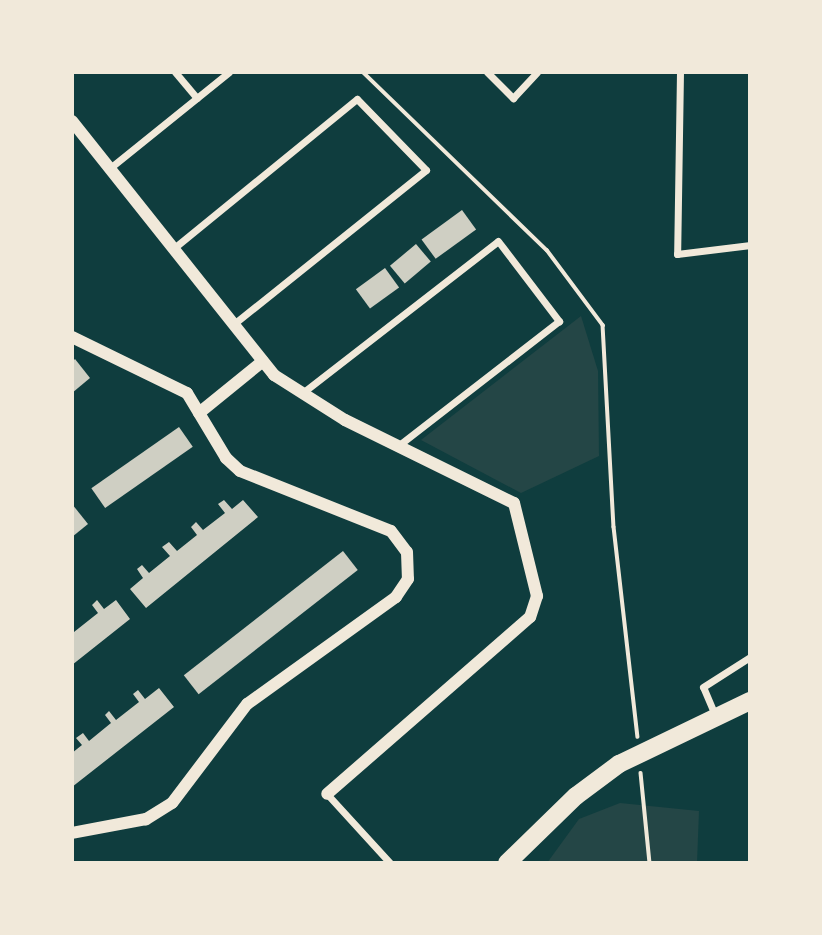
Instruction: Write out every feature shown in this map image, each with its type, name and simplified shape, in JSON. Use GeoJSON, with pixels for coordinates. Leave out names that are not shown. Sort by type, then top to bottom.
{"type":"FeatureCollection","features":[{"type":"Feature","properties":{"kind":"main road"},"geometry":{"type":"LineString","coordinates":[[507,863],[576,796],[619,764],[715,715],[750,701]]}},
{"type":"Feature","properties":{"kind":"street"},"geometry":{"type":"LineString","coordinates":[[174,72],[197,99]]}},
{"type":"Feature","properties":{"kind":"street"},"geometry":{"type":"LineString","coordinates":[[110,168],[229,72]]}},
{"type":"Feature","properties":{"kind":"street"},"geometry":{"type":"LineString","coordinates":[[487,72],[513,98],[537,72]]}},
{"type":"Feature","properties":{"kind":"street"},"geometry":{"type":"LineString","coordinates":[[680,72],[677,254],[750,245]]}},
{"type":"Feature","properties":{"kind":"street"},"geometry":{"type":"LineString","coordinates":[[174,248],[357,99],[426,170],[234,324]]}},
{"type":"Feature","properties":{"kind":"street"},"geometry":{"type":"LineString","coordinates":[[72,121],[263,361],[300,394],[514,503],[537,596],[530,617],[327,794],[390,863]]}},
{"type":"Feature","properties":{"kind":"street"},"geometry":{"type":"LineString","coordinates":[[300,394],[498,241],[559,321],[398,446]]}},
{"type":"Feature","properties":{"kind":"street"},"geometry":{"type":"LineString","coordinates":[[72,337],[187,393],[240,471],[391,531],[407,552],[408,579],[396,597],[247,704],[172,803],[146,819],[72,833]]}},
{"type":"Feature","properties":{"kind":"street"},"geometry":{"type":"LineString","coordinates":[[199,413],[263,361]]}},
{"type":"Feature","properties":{"kind":"street"},"geometry":{"type":"LineString","coordinates":[[715,715],[703,687],[750,657]]}},
{"type":"Feature","properties":{"kind":"path"},"geometry":{"type":"LineString","coordinates":[[363,72],[547,250],[603,325],[614,517],[632,683]]}},
{"type":"Feature","properties":{"kind":"path"},"geometry":{"type":"LineString","coordinates":[[650,848],[650,863]]}},
{"type":"Feature","properties":{"kind":"shaded area"},"geometry":{"type":"Polygon","coordinates":[[[581,316],[598,371],[599,456],[521,493],[421,440],[581,316]]]}},
{"type":"Feature","properties":{"kind":"shaded area"},"geometry":{"type":"Polygon","coordinates":[[[620,803],[699,811],[697,863],[547,863],[579,819],[620,803]]]}},
{"type":"Feature","properties":{"kind":"building"},"geometry":{"type":"Polygon","coordinates":[[[462,210],[476,229],[436,259],[422,239],[462,210]]]}},
{"type":"Feature","properties":{"kind":"building"},"geometry":{"type":"Polygon","coordinates":[[[416,244],[431,262],[405,283],[390,266],[416,244]]]}},
{"type":"Feature","properties":{"kind":"building"},"geometry":{"type":"Polygon","coordinates":[[[385,268],[399,287],[370,309],[356,289],[385,268]]]}},
{"type":"Feature","properties":{"kind":"building"},"geometry":{"type":"Polygon","coordinates":[[[75,359],[90,378],[72,393],[72,362],[75,359]]]}},
{"type":"Feature","properties":{"kind":"building"},"geometry":{"type":"Polygon","coordinates":[[[179,427],[193,447],[105,508],[91,488],[179,427]]]}},
{"type":"Feature","properties":{"kind":"building"},"geometry":{"type":"Polygon","coordinates":[[[224,500],[232,509],[243,500],[258,517],[146,608],[130,589],[143,578],[137,569],[142,565],[149,573],[170,556],[162,547],[169,542],[177,551],[197,535],[191,527],[196,522],[203,530],[225,513],[218,504],[224,500]]]}},
{"type":"Feature","properties":{"kind":"building"},"geometry":{"type":"Polygon","coordinates":[[[72,504],[88,524],[72,537],[72,504]]]}},
{"type":"Feature","properties":{"kind":"building"},"geometry":{"type":"Polygon","coordinates":[[[343,551],[358,570],[199,694],[184,675],[343,551]]]}},
{"type":"Feature","properties":{"kind":"building"},"geometry":{"type":"Polygon","coordinates":[[[97,600],[104,609],[116,600],[130,619],[72,665],[72,628],[74,632],[98,613],[92,605],[97,600]]]}},
{"type":"Feature","properties":{"kind":"building"},"geometry":{"type":"Polygon","coordinates":[[[159,688],[174,707],[72,787],[72,753],[82,745],[76,738],[83,733],[89,741],[111,723],[105,715],[109,711],[116,720],[139,702],[133,694],[138,690],[145,699],[159,688]]]}}]}
